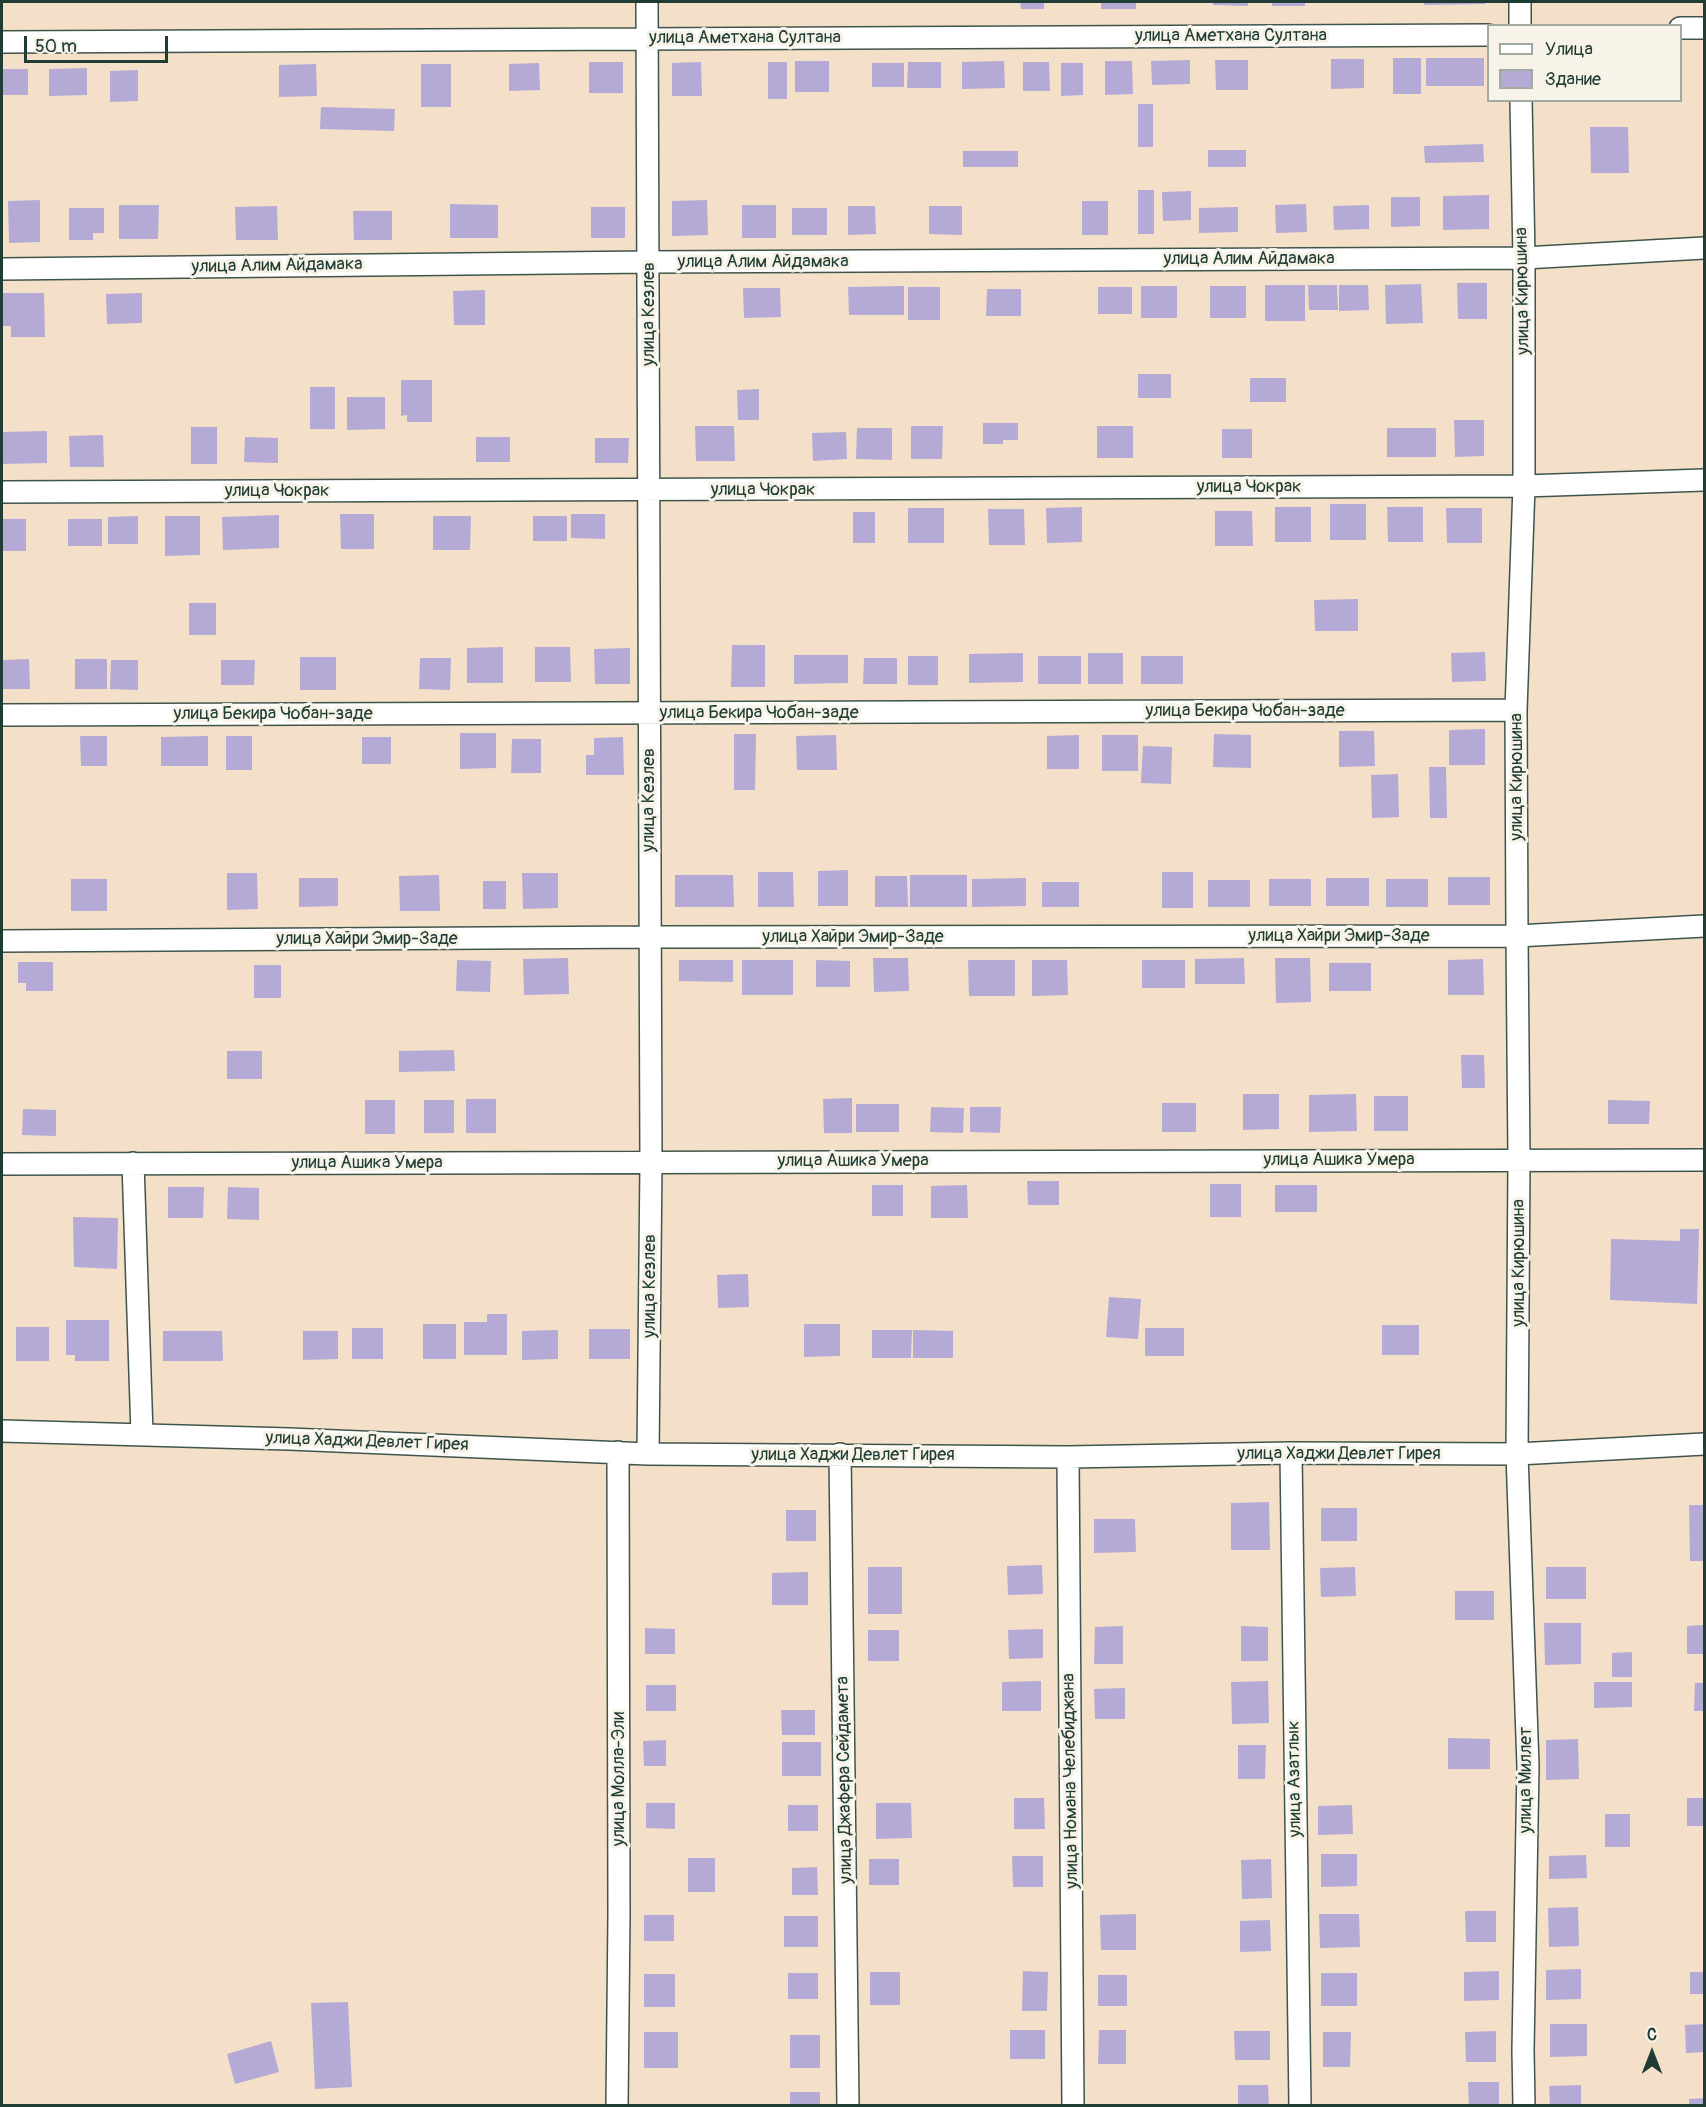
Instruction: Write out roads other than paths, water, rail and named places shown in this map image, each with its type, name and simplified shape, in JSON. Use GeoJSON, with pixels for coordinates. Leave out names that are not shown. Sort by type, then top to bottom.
{"type":"FeatureCollection","features":[{"type":"Feature","properties":{"kind":"street","name":"улица Кезлев"},"geometry":{"type":"LineString","coordinates":[[647,2],[651,1162],[648,1454]]}},
{"type":"Feature","properties":{"kind":"street"},"geometry":{"type":"LineString","coordinates":[[1520,2],[1520,24]]}},
{"type":"Feature","properties":{"kind":"street"},"geometry":{"type":"LineString","coordinates":[[1682,28],[1704,28]]}},
{"type":"Feature","properties":{"kind":"street","name":"улица Аметхана Султана"},"geometry":{"type":"LineString","coordinates":[[2,42],[1487,35]]}},
{"type":"Feature","properties":{"kind":"street","name":"улица Кирюшина"},"geometry":{"type":"LineString","coordinates":[[1518,1454],[1516,710],[1524,486],[1521,102]]}},
{"type":"Feature","properties":{"kind":"street","name":"улица Алим Айдамака"},"geometry":{"type":"LineString","coordinates":[[2,269],[648,262],[1524,258],[1704,248]]}},
{"type":"Feature","properties":{"kind":"street","name":"улица Чокрак"},"geometry":{"type":"LineString","coordinates":[[2,492],[1524,486],[1704,480]]}},
{"type":"Feature","properties":{"kind":"street","name":"улица Бекира Чобан-заде"},"geometry":{"type":"LineString","coordinates":[[2,715],[1516,710]]}},
{"type":"Feature","properties":{"kind":"street","name":"улица Хайри Эмир-Заде"},"geometry":{"type":"LineString","coordinates":[[2,941],[650,937],[1517,936],[1704,926]]}},
{"type":"Feature","properties":{"kind":"street","name":"улица Ашика Умера"},"geometry":{"type":"LineString","coordinates":[[2,1164],[1704,1160]]}},
{"type":"Feature","properties":{"kind":"street"},"geometry":{"type":"LineString","coordinates":[[133,1163],[142,1434]]}},
{"type":"Feature","properties":{"kind":"street","name":"улица Хаджи Девлет Гирея"},"geometry":{"type":"LineString","coordinates":[[2,1431],[142,1434],[648,1454],[1068,1457],[1518,1454],[1704,1444]]}},
{"type":"Feature","properties":{"kind":"street","name":"улица Молла-Эли"},"geometry":{"type":"LineString","coordinates":[[617,2106],[618,1452]]}},
{"type":"Feature","properties":{"kind":"street","name":"улица Джафера Сейдамета"},"geometry":{"type":"LineString","coordinates":[[840,1454],[848,2106]]}},
{"type":"Feature","properties":{"kind":"street","name":"улица Азатлык"},"geometry":{"type":"LineString","coordinates":[[1291,1454],[1300,2106]]}},
{"type":"Feature","properties":{"kind":"street","name":"улица Миллет"},"geometry":{"type":"LineString","coordinates":[[1518,1454],[1528,1766],[1524,2106]]}},
{"type":"Feature","properties":{"kind":"street","name":"улица Номана Челебиджана"},"geometry":{"type":"LineString","coordinates":[[1068,1457],[1073,2106]]}}]}
